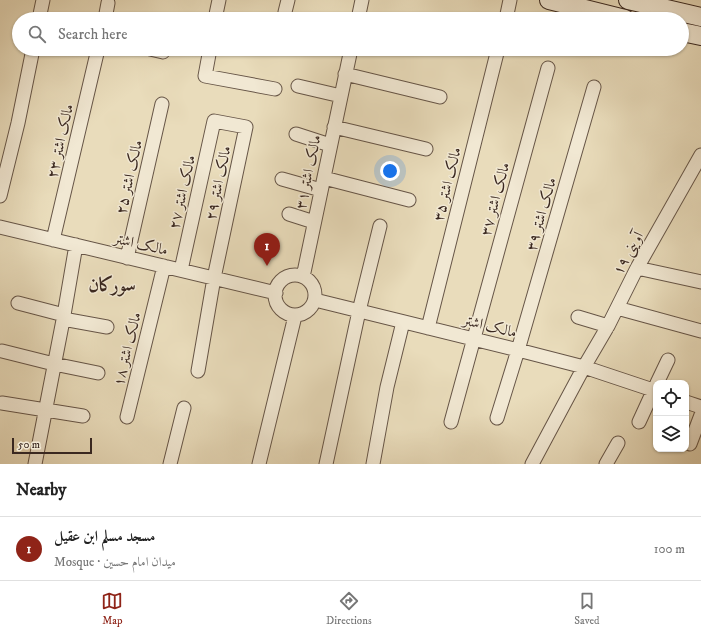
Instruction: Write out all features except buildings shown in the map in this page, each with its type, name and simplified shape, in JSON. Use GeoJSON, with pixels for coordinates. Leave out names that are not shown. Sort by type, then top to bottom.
{"type":"FeatureCollection","features":[{"type":"Feature","properties":{"kind":"main road"},"geometry":{"type":"LineString","coordinates":[[549,0],[597,12]]}},
{"type":"Feature","properties":{"kind":"main road"},"geometry":{"type":"LineString","coordinates":[[628,0],[680,12]]}},
{"type":"Feature","properties":{"kind":"main road"},"geometry":{"type":"LineString","coordinates":[[689,14],[701,17]]}},
{"type":"Feature","properties":{"kind":"main road"},"geometry":{"type":"LineString","coordinates":[[689,33],[701,36]]}},
{"type":"Feature","properties":{"kind":"street"},"geometry":{"type":"LineString","coordinates":[[40,12],[43,0]]}},
{"type":"Feature","properties":{"kind":"street"},"geometry":{"type":"LineString","coordinates":[[216,12],[219,0]]}},
{"type":"Feature","properties":{"kind":"street"},"geometry":{"type":"LineString","coordinates":[[359,12],[362,0]]}},
{"type":"Feature","properties":{"kind":"street"},"geometry":{"type":"LineString","coordinates":[[507,12],[510,0]]}},
{"type":"Feature","properties":{"kind":"street"},"geometry":{"type":"LineString","coordinates":[[106,12],[108,3]]}},
{"type":"Feature","properties":{"kind":"street"},"geometry":{"type":"LineString","coordinates":[[0,196],[18,123],[32,56]]}},
{"type":"Feature","properties":{"kind":"street","name":"مالک اشتر ۲۳"},"geometry":{"type":"LineString","coordinates":[[53,240],[96,56]]}},
{"type":"Feature","properties":{"kind":"street"},"geometry":{"type":"LineString","coordinates":[[209,56],[205,76],[275,89]]}},
{"type":"Feature","properties":{"kind":"street","name":"مالک اشتر ۳۱"},"geometry":{"type":"LineString","coordinates":[[303,277],[349,56]]}},
{"type":"Feature","properties":{"kind":"street","name":"مالک اشتر ۳۵"},"geometry":{"type":"LineString","coordinates":[[428,328],[496,56]]}},
{"type":"Feature","properties":{"kind":"street","name":"مالک اشتر ۳۷"},"geometry":{"type":"LineString","coordinates":[[451,422],[548,68]]}},
{"type":"Feature","properties":{"kind":"street"},"geometry":{"type":"LineString","coordinates":[[345,74],[440,97]]}},
{"type":"Feature","properties":{"kind":"street"},"geometry":{"type":"LineString","coordinates":[[298,86],[341,96]]}},
{"type":"Feature","properties":{"kind":"street","name":"مالک اشتر ۳۹"},"geometry":{"type":"LineString","coordinates":[[497,418],[594,87]]}},
{"type":"Feature","properties":{"kind":"street","name":"مالک اشتر ۲۵"},"geometry":{"type":"LineString","coordinates":[[128,258],[162,104]]}},
{"type":"Feature","properties":{"kind":"street","name":"مالک اشتر ۲۷"},"geometry":{"type":"LineString","coordinates":[[181,270],[214,121]]}},
{"type":"Feature","properties":{"kind":"street","name":"مالک اشتر ۲۹"},"geometry":{"type":"LineString","coordinates":[[214,121],[246,127],[214,278]]}},
{"type":"Feature","properties":{"kind":"street"},"geometry":{"type":"LineString","coordinates":[[334,127],[426,150]]}},
{"type":"Feature","properties":{"kind":"street"},"geometry":{"type":"LineString","coordinates":[[296,134],[330,145]]}},
{"type":"Feature","properties":{"kind":"street","name":"آوینی ۱۹"},"geometry":{"type":"LineString","coordinates":[[532,464],[584,367],[608,326],[637,268],[701,155]]}},
{"type":"Feature","properties":{"kind":"street"},"geometry":{"type":"LineString","coordinates":[[282,179],[322,184],[409,200]]}},
{"type":"Feature","properties":{"kind":"street"},"geometry":{"type":"LineString","coordinates":[[289,214],[314,222]]}},
{"type":"Feature","properties":{"kind":"street"},"geometry":{"type":"LineString","coordinates":[[326,464],[359,311],[380,226]]}},
{"type":"Feature","properties":{"kind":"street","name":"مالک اشتر"},"geometry":{"type":"LineString","coordinates":[[0,228],[276,292]]}},
{"type":"Feature","properties":{"kind":"street"},"geometry":{"type":"LineString","coordinates":[[35,464],[76,245]]}},
{"type":"Feature","properties":{"kind":"street","name":"مالک اشتر ۱۸"},"geometry":{"type":"LineString","coordinates":[[127,417],[164,266]]}},
{"type":"Feature","properties":{"kind":"street"},"geometry":{"type":"LineString","coordinates":[[637,268],[701,282]]}},
{"type":"Feature","properties":{"kind":"street"},"geometry":{"type":"LineString","coordinates":[[291,276],[303,277],[312,284],[314,289],[315,295],[312,306],[302,314],[295,316],[282,311],[278,306],[276,299],[276,292],[281,282],[291,276]]}},
{"type":"Feature","properties":{"kind":"street"},"geometry":{"type":"LineString","coordinates":[[198,371],[214,278]]}},
{"type":"Feature","properties":{"kind":"street","name":"مالک اشتر"},"geometry":{"type":"LineString","coordinates":[[314,300],[518,350],[653,386]]}},
{"type":"Feature","properties":{"kind":"street"},"geometry":{"type":"LineString","coordinates":[[18,303],[63,317],[107,327]]}},
{"type":"Feature","properties":{"kind":"street"},"geometry":{"type":"LineString","coordinates":[[617,308],[701,331]]}},
{"type":"Feature","properties":{"kind":"street"},"geometry":{"type":"LineString","coordinates":[[259,464],[295,316]]}},
{"type":"Feature","properties":{"kind":"street"},"geometry":{"type":"LineString","coordinates":[[578,317],[608,326]]}},
{"type":"Feature","properties":{"kind":"street"},"geometry":{"type":"LineString","coordinates":[[373,464],[387,387],[403,322]]}},
{"type":"Feature","properties":{"kind":"street"},"geometry":{"type":"LineString","coordinates":[[2,351],[98,373]]}},
{"type":"Feature","properties":{"kind":"street"},"geometry":{"type":"LineString","coordinates":[[659,380],[668,360]]}},
{"type":"Feature","properties":{"kind":"street"},"geometry":{"type":"LineString","coordinates":[[639,422],[653,393]]}},
{"type":"Feature","properties":{"kind":"street"},"geometry":{"type":"LineString","coordinates":[[2,403],[83,416]]}},
{"type":"Feature","properties":{"kind":"street"},"geometry":{"type":"LineString","coordinates":[[689,403],[701,407]]}},
{"type":"Feature","properties":{"kind":"street"},"geometry":{"type":"LineString","coordinates":[[170,464],[184,408]]}},
{"type":"Feature","properties":{"kind":"street"},"geometry":{"type":"LineString","coordinates":[[690,444],[701,415]]}},
{"type":"Feature","properties":{"kind":"street"},"geometry":{"type":"LineString","coordinates":[[606,464],[618,443]]}},
{"type":"Feature","properties":{"kind":"place","name":"مسجد مسلم ابن عقیل"},"geometry":{"type":"Point","coordinates":[267,266]}},
{"type":"Feature","properties":{"kind":"district","name":"سورکان"},"geometry":{"type":"Point","coordinates":[112,284]}}]}
